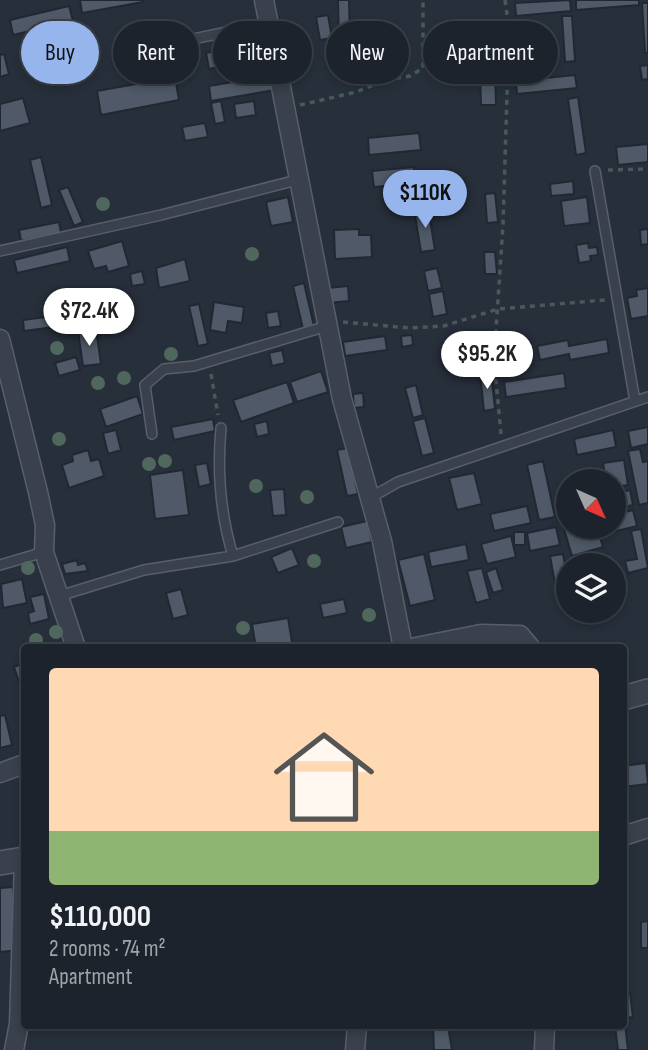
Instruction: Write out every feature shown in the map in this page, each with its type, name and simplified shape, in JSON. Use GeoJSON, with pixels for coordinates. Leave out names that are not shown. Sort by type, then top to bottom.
{"type":"FeatureCollection","features":[{"type":"Feature","properties":{"kind":"street"},"geometry":{"type":"LineString","coordinates":[[264,0],[269,21]]}},
{"type":"Feature","properties":{"kind":"street"},"geometry":{"type":"LineString","coordinates":[[280,84],[342,399],[368,499],[383,541],[402,644]]}},
{"type":"Feature","properties":{"kind":"street"},"geometry":{"type":"LineString","coordinates":[[0,339],[38,492],[45,526],[44,552],[75,644]]}},
{"type":"Feature","properties":{"kind":"street"},"geometry":{"type":"LineString","coordinates":[[431,644],[481,634],[520,635],[528,644]]}},
{"type":"Feature","properties":{"kind":"street"},"geometry":{"type":"LineString","coordinates":[[627,697],[648,691]]}},
{"type":"Feature","properties":{"kind":"street"},"geometry":{"type":"LineString","coordinates":[[0,773],[21,765]]}},
{"type":"Feature","properties":{"kind":"street"},"geometry":{"type":"LineString","coordinates":[[627,835],[648,828]]}},
{"type":"Feature","properties":{"kind":"street"},"geometry":{"type":"LineString","coordinates":[[0,863],[21,860]]}},
{"type":"Feature","properties":{"kind":"street"},"geometry":{"type":"LineString","coordinates":[[14,1050],[19,1024],[21,958]]}},
{"type":"Feature","properties":{"kind":"street"},"geometry":{"type":"LineString","coordinates":[[355,1050],[356,1029]]}},
{"type":"Feature","properties":{"kind":"street"},"geometry":{"type":"LineString","coordinates":[[544,1050],[545,1029]]}},
{"type":"Feature","properties":{"kind":"lane"},"geometry":{"type":"LineString","coordinates":[[595,171],[635,401]]}},
{"type":"Feature","properties":{"kind":"lane"},"geometry":{"type":"LineString","coordinates":[[0,251],[161,215],[297,180]]}},
{"type":"Feature","properties":{"kind":"lane"},"geometry":{"type":"LineString","coordinates":[[152,434],[145,385],[164,369],[209,362],[327,326]]}},
{"type":"Feature","properties":{"kind":"lane"},"geometry":{"type":"LineString","coordinates":[[368,499],[398,482],[648,397]]}},
{"type":"Feature","properties":{"kind":"lane"},"geometry":{"type":"LineString","coordinates":[[221,428],[218,469],[224,525],[233,556]]}},
{"type":"Feature","properties":{"kind":"lane"},"geometry":{"type":"LineString","coordinates":[[59,596],[144,570],[233,556],[338,523]]}},
{"type":"Feature","properties":{"kind":"lane"},"geometry":{"type":"LineString","coordinates":[[0,565],[44,552]]}},
{"type":"Feature","properties":{"kind":"path"},"geometry":{"type":"LineString","coordinates":[[285,109],[356,92],[386,80],[410,76],[423,68],[423,0]]}},
{"type":"Feature","properties":{"kind":"path"},"geometry":{"type":"LineString","coordinates":[[503,448],[494,360],[499,309],[509,29],[505,0]]}},
{"type":"Feature","properties":{"kind":"path"},"geometry":{"type":"LineString","coordinates":[[595,171],[648,169]]}},
{"type":"Feature","properties":{"kind":"path"},"geometry":{"type":"LineString","coordinates":[[327,326],[348,321],[410,328],[444,326],[499,309],[617,299]]}},
{"type":"Feature","properties":{"kind":"path"},"geometry":{"type":"LineString","coordinates":[[209,362],[221,428]]}},
{"type":"Feature","properties":{"kind":"building"},"geometry":{"type":"Polygon","coordinates":[[[80,0],[143,0],[143,2],[82,13],[80,0]]]}},
{"type":"Feature","properties":{"kind":"building"},"geometry":{"type":"Polygon","coordinates":[[[338,0],[349,0],[350,21],[339,21],[338,0]]]}},
{"type":"Feature","properties":{"kind":"building"},"geometry":{"type":"Polygon","coordinates":[[[570,0],[571,11],[516,16],[515,3],[570,0]]]}},
{"type":"Feature","properties":{"kind":"building"},"geometry":{"type":"Polygon","coordinates":[[[576,0],[639,0],[639,5],[576,10],[576,0]]]}},
{"type":"Feature","properties":{"kind":"building"},"geometry":{"type":"Polygon","coordinates":[[[642,3],[648,3],[648,53],[645,53],[642,3]]]}},
{"type":"Feature","properties":{"kind":"building"},"geometry":{"type":"Polygon","coordinates":[[[69,6],[73,21],[21,21],[21,33],[13,35],[10,20],[69,6]]]}},
{"type":"Feature","properties":{"kind":"building"},"geometry":{"type":"Polygon","coordinates":[[[328,15],[326,39],[320,40],[316,17],[328,15]]]}},
{"type":"Feature","properties":{"kind":"building"},"geometry":{"type":"Polygon","coordinates":[[[562,16],[572,16],[575,61],[565,62],[562,16]]]}},
{"type":"Feature","properties":{"kind":"building"},"geometry":{"type":"Polygon","coordinates":[[[213,52],[213,68],[209,69],[206,53],[213,52]]]}},
{"type":"Feature","properties":{"kind":"building"},"geometry":{"type":"Polygon","coordinates":[[[4,54],[9,74],[0,77],[0,55],[4,54]]]}},
{"type":"Feature","properties":{"kind":"building"},"geometry":{"type":"Polygon","coordinates":[[[648,65],[648,79],[642,80],[640,66],[648,65]]]}},
{"type":"Feature","properties":{"kind":"building"},"geometry":{"type":"Polygon","coordinates":[[[575,75],[577,88],[517,94],[516,84],[558,84],[558,77],[575,75]]]}},
{"type":"Feature","properties":{"kind":"building"},"geometry":{"type":"Polygon","coordinates":[[[136,84],[176,84],[179,100],[101,115],[97,91],[136,84]]]}},
{"type":"Feature","properties":{"kind":"building"},"geometry":{"type":"Polygon","coordinates":[[[274,84],[275,90],[211,101],[209,86],[274,84]]]}},
{"type":"Feature","properties":{"kind":"building"},"geometry":{"type":"Polygon","coordinates":[[[480,84],[495,84],[496,105],[481,105],[480,84]]]}},
{"type":"Feature","properties":{"kind":"building"},"geometry":{"type":"Polygon","coordinates":[[[578,97],[586,153],[576,155],[568,99],[578,97]]]}},
{"type":"Feature","properties":{"kind":"building"},"geometry":{"type":"Polygon","coordinates":[[[23,98],[30,123],[0,131],[0,104],[23,98]]]}},
{"type":"Feature","properties":{"kind":"building"},"geometry":{"type":"Polygon","coordinates":[[[221,101],[225,122],[215,124],[211,103],[221,101]]]}},
{"type":"Feature","properties":{"kind":"building"},"geometry":{"type":"Polygon","coordinates":[[[254,101],[256,115],[236,118],[234,104],[254,101]]]}},
{"type":"Feature","properties":{"kind":"building"},"geometry":{"type":"Polygon","coordinates":[[[205,123],[208,137],[185,141],[182,127],[205,123]]]}},
{"type":"Feature","properties":{"kind":"building"},"geometry":{"type":"Polygon","coordinates":[[[419,133],[421,150],[369,155],[368,138],[419,133]]]}},
{"type":"Feature","properties":{"kind":"building"},"geometry":{"type":"Polygon","coordinates":[[[648,144],[648,162],[618,165],[616,147],[648,144]]]}},
{"type":"Feature","properties":{"kind":"building"},"geometry":{"type":"Polygon","coordinates":[[[41,157],[52,205],[41,208],[30,160],[41,157]]]}},
{"type":"Feature","properties":{"kind":"building"},"geometry":{"type":"Polygon","coordinates":[[[414,167],[415,183],[374,187],[372,171],[414,167]]]}},
{"type":"Feature","properties":{"kind":"building"},"geometry":{"type":"Polygon","coordinates":[[[573,181],[574,194],[551,196],[550,184],[573,181]]]}},
{"type":"Feature","properties":{"kind":"building"},"geometry":{"type":"Polygon","coordinates":[[[68,187],[83,222],[74,226],[59,190],[68,187]]]}},
{"type":"Feature","properties":{"kind":"building"},"geometry":{"type":"Polygon","coordinates":[[[495,193],[498,222],[487,223],[485,194],[495,193]]]}},
{"type":"Feature","properties":{"kind":"building"},"geometry":{"type":"Polygon","coordinates":[[[288,197],[293,222],[271,226],[266,202],[288,197]]]}},
{"type":"Feature","properties":{"kind":"building"},"geometry":{"type":"Polygon","coordinates":[[[587,197],[590,223],[564,226],[561,201],[587,197]]]}},
{"type":"Feature","properties":{"kind":"building"},"geometry":{"type":"Polygon","coordinates":[[[428,207],[435,250],[421,252],[414,209],[428,207]]]}},
{"type":"Feature","properties":{"kind":"building"},"geometry":{"type":"Polygon","coordinates":[[[59,222],[61,233],[21,241],[19,230],[59,222]]]}},
{"type":"Feature","properties":{"kind":"building"},"geometry":{"type":"Polygon","coordinates":[[[359,229],[359,235],[371,235],[372,257],[335,259],[334,230],[359,229]]]}},
{"type":"Feature","properties":{"kind":"building"},"geometry":{"type":"Polygon","coordinates":[[[648,229],[648,244],[641,245],[640,230],[648,229]]]}},
{"type":"Feature","properties":{"kind":"building"},"geometry":{"type":"Polygon","coordinates":[[[122,241],[129,266],[108,272],[106,266],[94,269],[88,251],[122,241]]]}},
{"type":"Feature","properties":{"kind":"building"},"geometry":{"type":"Polygon","coordinates":[[[588,243],[589,248],[597,247],[598,255],[590,256],[591,261],[579,263],[576,245],[588,243]]]}},
{"type":"Feature","properties":{"kind":"building"},"geometry":{"type":"Polygon","coordinates":[[[67,247],[70,261],[17,273],[14,260],[67,247]]]}},
{"type":"Feature","properties":{"kind":"building"},"geometry":{"type":"Polygon","coordinates":[[[484,252],[495,252],[497,274],[485,274],[484,252]]]}},
{"type":"Feature","properties":{"kind":"building"},"geometry":{"type":"Polygon","coordinates":[[[185,259],[190,281],[159,288],[156,268],[185,259]]]}},
{"type":"Feature","properties":{"kind":"building"},"geometry":{"type":"Polygon","coordinates":[[[437,268],[442,288],[428,291],[424,271],[437,268]]]}},
{"type":"Feature","properties":{"kind":"building"},"geometry":{"type":"Polygon","coordinates":[[[142,271],[145,284],[132,286],[130,274],[142,271]]]}},
{"type":"Feature","properties":{"kind":"building"},"geometry":{"type":"Polygon","coordinates":[[[304,283],[314,326],[303,329],[293,286],[304,283]]]}},
{"type":"Feature","properties":{"kind":"building"},"geometry":{"type":"Polygon","coordinates":[[[348,286],[349,301],[328,303],[327,288],[348,286]]]}},
{"type":"Feature","properties":{"kind":"building"},"geometry":{"type":"Polygon","coordinates":[[[648,288],[648,316],[631,319],[627,298],[637,296],[636,290],[648,288]]]}},
{"type":"Feature","properties":{"kind":"building"},"geometry":{"type":"Polygon","coordinates":[[[443,291],[447,314],[433,317],[429,294],[443,291]]]}},
{"type":"Feature","properties":{"kind":"building"},"geometry":{"type":"Polygon","coordinates":[[[214,302],[244,307],[242,323],[228,321],[226,333],[210,330],[214,302]]]}},
{"type":"Feature","properties":{"kind":"building"},"geometry":{"type":"Polygon","coordinates":[[[199,304],[208,344],[198,346],[189,306],[199,304]]]}},
{"type":"Feature","properties":{"kind":"building"},"geometry":{"type":"Polygon","coordinates":[[[278,311],[281,326],[268,328],[266,313],[278,311]]]}},
{"type":"Feature","properties":{"kind":"building"},"geometry":{"type":"Polygon","coordinates":[[[68,314],[69,325],[24,331],[23,320],[68,314]]]}},
{"type":"Feature","properties":{"kind":"building"},"geometry":{"type":"Polygon","coordinates":[[[96,329],[101,364],[83,366],[78,331],[96,329]]]}},
{"type":"Feature","properties":{"kind":"building"},"geometry":{"type":"Polygon","coordinates":[[[412,335],[413,345],[402,347],[401,336],[412,335]]]}},
{"type":"Feature","properties":{"kind":"building"},"geometry":{"type":"Polygon","coordinates":[[[385,336],[387,350],[345,356],[343,342],[385,336]]]}},
{"type":"Feature","properties":{"kind":"building"},"geometry":{"type":"Polygon","coordinates":[[[607,339],[609,353],[570,360],[569,354],[540,360],[537,346],[568,340],[569,346],[607,339]]]}},
{"type":"Feature","properties":{"kind":"building"},"geometry":{"type":"Polygon","coordinates":[[[282,350],[285,363],[272,366],[269,353],[282,350]]]}},
{"type":"Feature","properties":{"kind":"building"},"geometry":{"type":"Polygon","coordinates":[[[76,357],[80,370],[59,376],[55,363],[76,357]]]}},
{"type":"Feature","properties":{"kind":"building"},"geometry":{"type":"Polygon","coordinates":[[[479,359],[480,367],[460,369],[459,362],[479,359]]]}},
{"type":"Feature","properties":{"kind":"building"},"geometry":{"type":"Polygon","coordinates":[[[321,371],[328,392],[297,402],[290,382],[321,371]]]}},
{"type":"Feature","properties":{"kind":"building"},"geometry":{"type":"Polygon","coordinates":[[[491,372],[495,409],[484,411],[480,373],[491,372]]]}},
{"type":"Feature","properties":{"kind":"building"},"geometry":{"type":"Polygon","coordinates":[[[564,373],[566,388],[506,397],[504,382],[564,373]]]}},
{"type":"Feature","properties":{"kind":"building"},"geometry":{"type":"Polygon","coordinates":[[[287,382],[294,403],[241,422],[233,400],[287,382]]]}},
{"type":"Feature","properties":{"kind":"building"},"geometry":{"type":"Polygon","coordinates":[[[416,385],[423,415],[413,418],[405,388],[416,385]]]}},
{"type":"Feature","properties":{"kind":"building"},"geometry":{"type":"Polygon","coordinates":[[[363,393],[364,407],[354,408],[353,394],[363,393]]]}},
{"type":"Feature","properties":{"kind":"building"},"geometry":{"type":"Polygon","coordinates":[[[137,396],[143,414],[106,427],[100,409],[137,396]]]}},
{"type":"Feature","properties":{"kind":"building"},"geometry":{"type":"Polygon","coordinates":[[[425,418],[434,453],[422,456],[413,421],[425,418]]]}},
{"type":"Feature","properties":{"kind":"building"},"geometry":{"type":"Polygon","coordinates":[[[213,419],[215,431],[174,440],[171,427],[213,419]]]}},
{"type":"Feature","properties":{"kind":"building"},"geometry":{"type":"Polygon","coordinates":[[[267,421],[269,434],[257,437],[254,424],[267,421]]]}},
{"type":"Feature","properties":{"kind":"building"},"geometry":{"type":"Polygon","coordinates":[[[648,427],[648,444],[631,448],[628,431],[648,427]]]}},
{"type":"Feature","properties":{"kind":"building"},"geometry":{"type":"Polygon","coordinates":[[[116,430],[121,450],[108,454],[103,433],[116,430]]]}},
{"type":"Feature","properties":{"kind":"building"},"geometry":{"type":"Polygon","coordinates":[[[613,430],[616,447],[577,455],[574,439],[613,430]]]}},
{"type":"Feature","properties":{"kind":"building"},"geometry":{"type":"Polygon","coordinates":[[[348,448],[358,494],[347,496],[337,450],[348,448]]]}},
{"type":"Feature","properties":{"kind":"building"},"geometry":{"type":"Polygon","coordinates":[[[640,449],[643,462],[648,461],[648,503],[639,505],[628,451],[640,449]]]}},
{"type":"Feature","properties":{"kind":"building"},"geometry":{"type":"Polygon","coordinates":[[[88,450],[91,461],[99,459],[104,476],[69,488],[62,465],[73,461],[72,455],[88,450]]]}},
{"type":"Feature","properties":{"kind":"building"},"geometry":{"type":"Polygon","coordinates":[[[624,460],[625,469],[604,469],[603,463],[624,460]]]}},
{"type":"Feature","properties":{"kind":"building"},"geometry":{"type":"Polygon","coordinates":[[[543,461],[555,517],[539,520],[527,465],[543,461]]]}},
{"type":"Feature","properties":{"kind":"building"},"geometry":{"type":"Polygon","coordinates":[[[207,463],[211,484],[199,487],[195,465],[207,463]]]}},
{"type":"Feature","properties":{"kind":"building"},"geometry":{"type":"Polygon","coordinates":[[[183,470],[189,515],[155,519],[150,475],[183,470]]]}},
{"type":"Feature","properties":{"kind":"building"},"geometry":{"type":"Polygon","coordinates":[[[474,473],[482,504],[457,510],[449,478],[474,473]]]}},
{"type":"Feature","properties":{"kind":"building"},"geometry":{"type":"Polygon","coordinates":[[[284,489],[286,515],[273,516],[270,490],[284,489]]]}},
{"type":"Feature","properties":{"kind":"building"},"geometry":{"type":"Polygon","coordinates":[[[630,490],[633,505],[626,506],[626,491],[630,490]]]}},
{"type":"Feature","properties":{"kind":"building"},"geometry":{"type":"Polygon","coordinates":[[[527,506],[531,523],[494,531],[490,514],[527,506]]]}},
{"type":"Feature","properties":{"kind":"building"},"geometry":{"type":"Polygon","coordinates":[[[633,510],[637,526],[626,529],[626,512],[633,510]]]}},
{"type":"Feature","properties":{"kind":"building"},"geometry":{"type":"Polygon","coordinates":[[[367,521],[372,542],[346,548],[341,527],[367,521]]]}},
{"type":"Feature","properties":{"kind":"building"},"geometry":{"type":"Polygon","coordinates":[[[556,527],[556,539],[559,539],[560,545],[530,551],[527,533],[556,527]]]}},
{"type":"Feature","properties":{"kind":"building"},"geometry":{"type":"Polygon","coordinates":[[[641,529],[648,568],[628,573],[626,561],[637,559],[631,531],[641,529]]]}},
{"type":"Feature","properties":{"kind":"building"},"geometry":{"type":"Polygon","coordinates":[[[514,532],[525,532],[525,545],[514,545],[514,532]]]}},
{"type":"Feature","properties":{"kind":"building"},"geometry":{"type":"Polygon","coordinates":[[[511,536],[516,557],[487,564],[481,544],[511,536]]]}},
{"type":"Feature","properties":{"kind":"building"},"geometry":{"type":"Polygon","coordinates":[[[567,539],[601,539],[603,547],[571,553],[567,539]]]}},
{"type":"Feature","properties":{"kind":"building"},"geometry":{"type":"Polygon","coordinates":[[[466,544],[469,560],[431,567],[428,552],[466,544]]]}},
{"type":"Feature","properties":{"kind":"building"},"geometry":{"type":"Polygon","coordinates":[[[292,548],[299,565],[278,573],[271,557],[292,548]]]}},
{"type":"Feature","properties":{"kind":"building"},"geometry":{"type":"Polygon","coordinates":[[[424,554],[435,600],[410,606],[398,560],[424,554]]]}},
{"type":"Feature","properties":{"kind":"building"},"geometry":{"type":"Polygon","coordinates":[[[556,555],[556,589],[550,556],[556,555]]]}},
{"type":"Feature","properties":{"kind":"building"},"geometry":{"type":"Polygon","coordinates":[[[77,560],[78,565],[85,563],[88,571],[65,574],[62,564],[77,560]]]}},
{"type":"Feature","properties":{"kind":"building"},"geometry":{"type":"Polygon","coordinates":[[[482,568],[490,599],[476,603],[467,571],[482,568]]]}},
{"type":"Feature","properties":{"kind":"building"},"geometry":{"type":"Polygon","coordinates":[[[496,568],[503,590],[493,593],[486,572],[496,568]]]}},
{"type":"Feature","properties":{"kind":"building"},"geometry":{"type":"Polygon","coordinates":[[[22,579],[27,603],[3,608],[1,584],[22,579]]]}},
{"type":"Feature","properties":{"kind":"building"},"geometry":{"type":"Polygon","coordinates":[[[181,589],[188,615],[173,619],[166,593],[181,589]]]}},
{"type":"Feature","properties":{"kind":"building"},"geometry":{"type":"Polygon","coordinates":[[[44,594],[49,619],[30,624],[28,613],[34,611],[30,597],[44,594]]]}},
{"type":"Feature","properties":{"kind":"building"},"geometry":{"type":"Polygon","coordinates":[[[344,599],[347,613],[323,618],[320,604],[344,599]]]}},
{"type":"Feature","properties":{"kind":"building"},"geometry":{"type":"Polygon","coordinates":[[[288,618],[292,644],[255,644],[252,624],[288,618]]]}},
{"type":"Feature","properties":{"kind":"building"},"geometry":{"type":"Polygon","coordinates":[[[21,664],[21,681],[19,682],[14,667],[21,664]]]}},
{"type":"Feature","properties":{"kind":"building"},"geometry":{"type":"Polygon","coordinates":[[[5,715],[12,745],[0,748],[0,716],[5,715]]]}},
{"type":"Feature","properties":{"kind":"building"},"geometry":{"type":"Polygon","coordinates":[[[646,763],[648,784],[627,787],[627,765],[646,763]]]}},
{"type":"Feature","properties":{"kind":"building"},"geometry":{"type":"Polygon","coordinates":[[[13,887],[18,950],[0,952],[0,888],[13,887]]]}},
{"type":"Feature","properties":{"kind":"building"},"geometry":{"type":"Polygon","coordinates":[[[648,921],[648,948],[641,948],[641,922],[648,921]]]}},
{"type":"Feature","properties":{"kind":"building"},"geometry":{"type":"Polygon","coordinates":[[[627,993],[630,993],[633,1017],[627,1018],[627,993]]]}},
{"type":"Feature","properties":{"kind":"building"},"geometry":{"type":"Polygon","coordinates":[[[433,1029],[448,1029],[452,1050],[434,1050],[433,1029]]]}},
{"type":"Feature","properties":{"kind":"building"},"geometry":{"type":"Polygon","coordinates":[[[615,1029],[626,1029],[628,1050],[618,1050],[615,1029]]]}}]}
